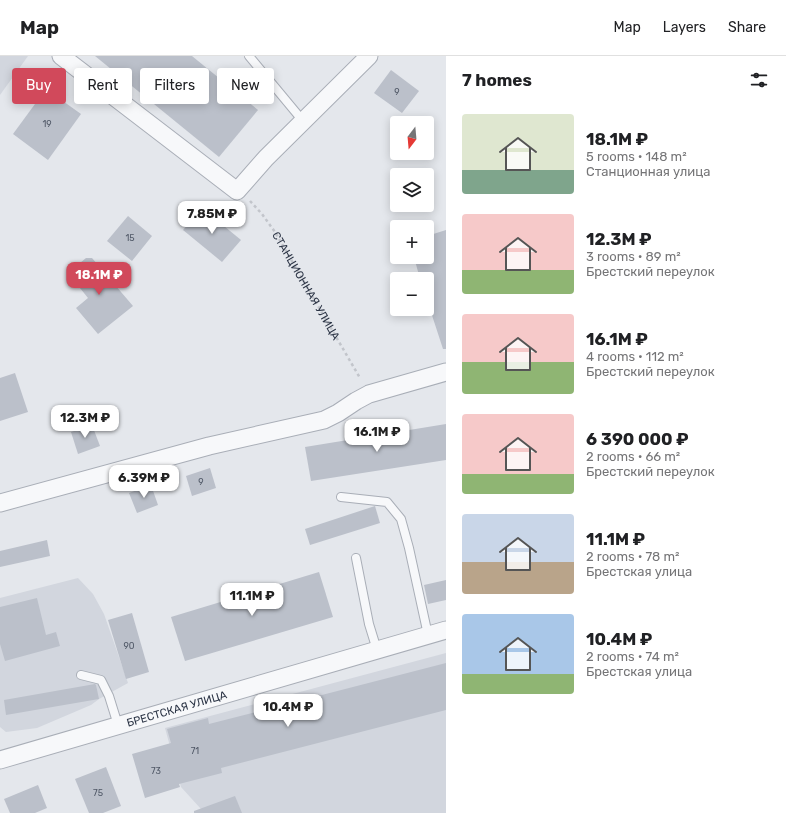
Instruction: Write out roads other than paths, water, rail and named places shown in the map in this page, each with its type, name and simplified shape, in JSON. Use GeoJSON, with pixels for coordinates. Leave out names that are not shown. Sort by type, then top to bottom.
{"type":"FeatureCollection","features":[{"type":"Feature","properties":{"kind":"street"},"geometry":{"type":"LineString","coordinates":[[61,56],[237,191],[266,158],[369,56]]}},
{"type":"Feature","properties":{"kind":"street"},"geometry":{"type":"LineString","coordinates":[[0,503],[209,446],[324,420],[338,414],[369,394],[446,372]]}},
{"type":"Feature","properties":{"kind":"street","name":"БРЕСТСКАЯ УЛИЦА"},"geometry":{"type":"LineString","coordinates":[[0,760],[446,630]]}},
{"type":"Feature","properties":{"kind":"lane"},"geometry":{"type":"LineString","coordinates":[[249,56],[303,121]]}},
{"type":"Feature","properties":{"kind":"lane"},"geometry":{"type":"LineString","coordinates":[[341,497],[387,502],[401,519],[410,548],[428,635]]}},
{"type":"Feature","properties":{"kind":"lane"},"geometry":{"type":"LineString","coordinates":[[356,558],[369,624],[377,650]]}},
{"type":"Feature","properties":{"kind":"lane"},"geometry":{"type":"LineString","coordinates":[[80,675],[101,680],[109,696],[118,725]]}}]}
